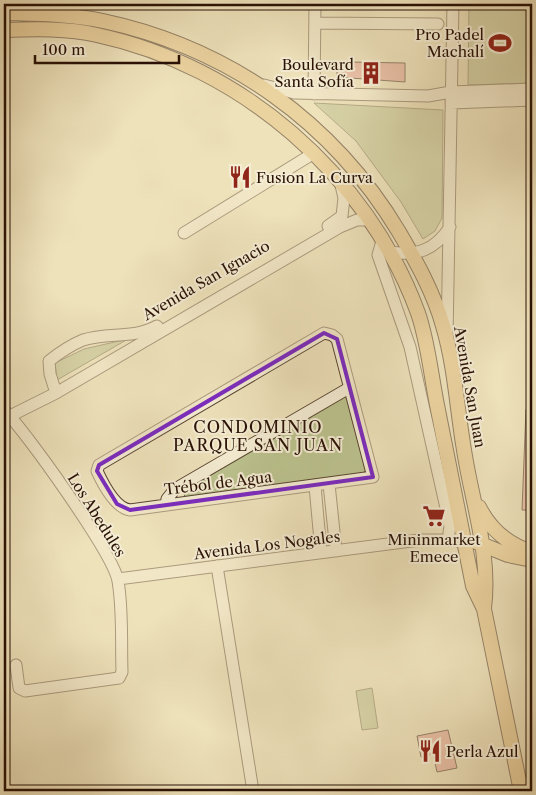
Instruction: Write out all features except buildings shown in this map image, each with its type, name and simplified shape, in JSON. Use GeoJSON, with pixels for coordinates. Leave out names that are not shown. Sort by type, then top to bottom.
{"type":"FeatureCollection","features":[{"type":"Feature","properties":{"kind":"main road","name":"Avenida San Juan"},"geometry":{"type":"LineString","coordinates":[[4,13],[103,21],[191,49],[268,89],[317,130],[357,171],[376,196],[412,253],[443,324],[470,489],[484,546],[487,584],[484,609]]}},
{"type":"Feature","properties":{"kind":"main road","name":"Avenida San Juan"},"geometry":{"type":"LineString","coordinates":[[4,30],[60,30],[96,34],[162,54],[214,79],[253,102],[280,122],[314,153],[369,220],[407,288],[422,326],[473,586],[484,609],[526,788]]}},
{"type":"Feature","properties":{"kind":"main road"},"geometry":{"type":"LineString","coordinates":[[470,489],[489,524],[506,539],[532,552]]}},
{"type":"Feature","properties":{"kind":"main road"},"geometry":{"type":"LineString","coordinates":[[459,517],[471,537],[484,546],[508,556],[532,560]]}},
{"type":"Feature","properties":{"kind":"main road"},"geometry":{"type":"LineString","coordinates":[[487,584],[497,561],[508,556]]}},
{"type":"Feature","properties":{"kind":"street"},"geometry":{"type":"LineString","coordinates":[[314,94],[315,4]]}},
{"type":"Feature","properties":{"kind":"street"},"geometry":{"type":"LineString","coordinates":[[447,342],[453,4]]}},
{"type":"Feature","properties":{"kind":"street"},"geometry":{"type":"LineString","coordinates":[[315,22],[438,24]]}},
{"type":"Feature","properties":{"kind":"street"},"geometry":{"type":"LineString","coordinates":[[253,81],[278,90],[314,94],[532,100]]}},
{"type":"Feature","properties":{"kind":"street"},"geometry":{"type":"LineString","coordinates":[[451,97],[532,89]]}},
{"type":"Feature","properties":{"kind":"street"},"geometry":{"type":"LineString","coordinates":[[184,234],[314,153]]}},
{"type":"Feature","properties":{"kind":"street","name":"Avenida San Ignacio"},"geometry":{"type":"LineString","coordinates":[[249,277],[337,222],[342,216],[344,208],[344,198],[340,183]]}},
{"type":"Feature","properties":{"kind":"street","name":"Avenida San Ignacio"},"geometry":{"type":"LineString","coordinates":[[7,413],[56,393],[147,336],[349,222],[369,220]]}},
{"type":"Feature","properties":{"kind":"street"},"geometry":{"type":"LineString","coordinates":[[449,533],[450,526],[410,347],[378,255],[385,246],[412,253],[430,248],[441,241],[450,227]]}},
{"type":"Feature","properties":{"kind":"street","name":"Trébol de Agua"},"geometry":{"type":"LineString","coordinates":[[324,333],[332,335],[337,339],[350,388],[373,477],[130,510],[123,509],[97,471],[101,463],[324,333]]}},
{"type":"Feature","properties":{"kind":"street","name":"Avenida San Ignacio"},"geometry":{"type":"LineString","coordinates":[[56,393],[50,374],[49,361],[60,352],[84,340],[147,336]]}},
{"type":"Feature","properties":{"kind":"street"},"geometry":{"type":"LineString","coordinates":[[166,505],[167,499],[175,489],[350,388]]}},
{"type":"Feature","properties":{"kind":"street","name":"Los Abedules"},"geometry":{"type":"LineString","coordinates":[[7,413],[66,492],[108,557],[118,579],[122,672],[119,678],[25,691],[19,688],[16,665]]}},
{"type":"Feature","properties":{"kind":"street"},"geometry":{"type":"LineString","coordinates":[[329,484],[336,551]]}},
{"type":"Feature","properties":{"kind":"street"},"geometry":{"type":"LineString","coordinates":[[315,486],[321,552]]}},
{"type":"Feature","properties":{"kind":"street","name":"Avenida Los Nogales"},"geometry":{"type":"LineString","coordinates":[[118,579],[419,540],[449,533],[459,517]]}},
{"type":"Feature","properties":{"kind":"street","name":"Avenida Los Nogales"},"geometry":{"type":"LineString","coordinates":[[419,540],[456,540],[464,544]]}},
{"type":"Feature","properties":{"kind":"street"},"geometry":{"type":"LineString","coordinates":[[218,566],[253,791]]}},
{"type":"Feature","properties":{"kind":"highlighted area"},"geometry":{"type":"Polygon","coordinates":[[[324,333],[337,339],[373,477],[130,510],[117,504],[97,471],[99,465],[324,333]]]}},
{"type":"Feature","properties":{"kind":"green space","name":"Pro Padel Machalí"},"geometry":{"type":"Polygon","coordinates":[[[469,4],[532,4],[532,83],[468,85],[469,4]]]}},
{"type":"Feature","properties":{"kind":"green space"},"geometry":{"type":"Polygon","coordinates":[[[314,103],[443,110],[442,218],[435,231],[423,239],[401,202],[356,141],[314,103]]]}},
{"type":"Feature","properties":{"kind":"green space"},"geometry":{"type":"Polygon","coordinates":[[[128,339],[57,380],[55,363],[84,349],[128,339]]]}},
{"type":"Feature","properties":{"kind":"green space"},"geometry":{"type":"Polygon","coordinates":[[[347,394],[366,470],[362,474],[186,497],[184,495],[187,489],[347,394]]]}},
{"type":"Feature","properties":{"kind":"green space"},"geometry":{"type":"Polygon","coordinates":[[[372,688],[378,728],[362,730],[356,691],[372,688]]]}},
{"type":"Feature","properties":{"kind":"place","name":"Pro Padel Machalí"},"geometry":{"type":"Point","coordinates":[500,43]}},
{"type":"Feature","properties":{"kind":"place","name":"Boulevard Santa Sofía"},"geometry":{"type":"Point","coordinates":[371,73]}},
{"type":"Feature","properties":{"kind":"place","name":"Fusion La Curva"},"geometry":{"type":"Point","coordinates":[240,177]}},
{"type":"Feature","properties":{"kind":"place","name":"Mininmarket Emece"},"geometry":{"type":"Point","coordinates":[434,516]}},
{"type":"Feature","properties":{"kind":"place","name":"Perla Azul"},"geometry":{"type":"Point","coordinates":[430,751]}},
{"type":"Feature","properties":{"kind":"district","name":"CONDOMINIO PARQUE SAN JUAN"},"geometry":{"type":"Point","coordinates":[258,436]}}]}
